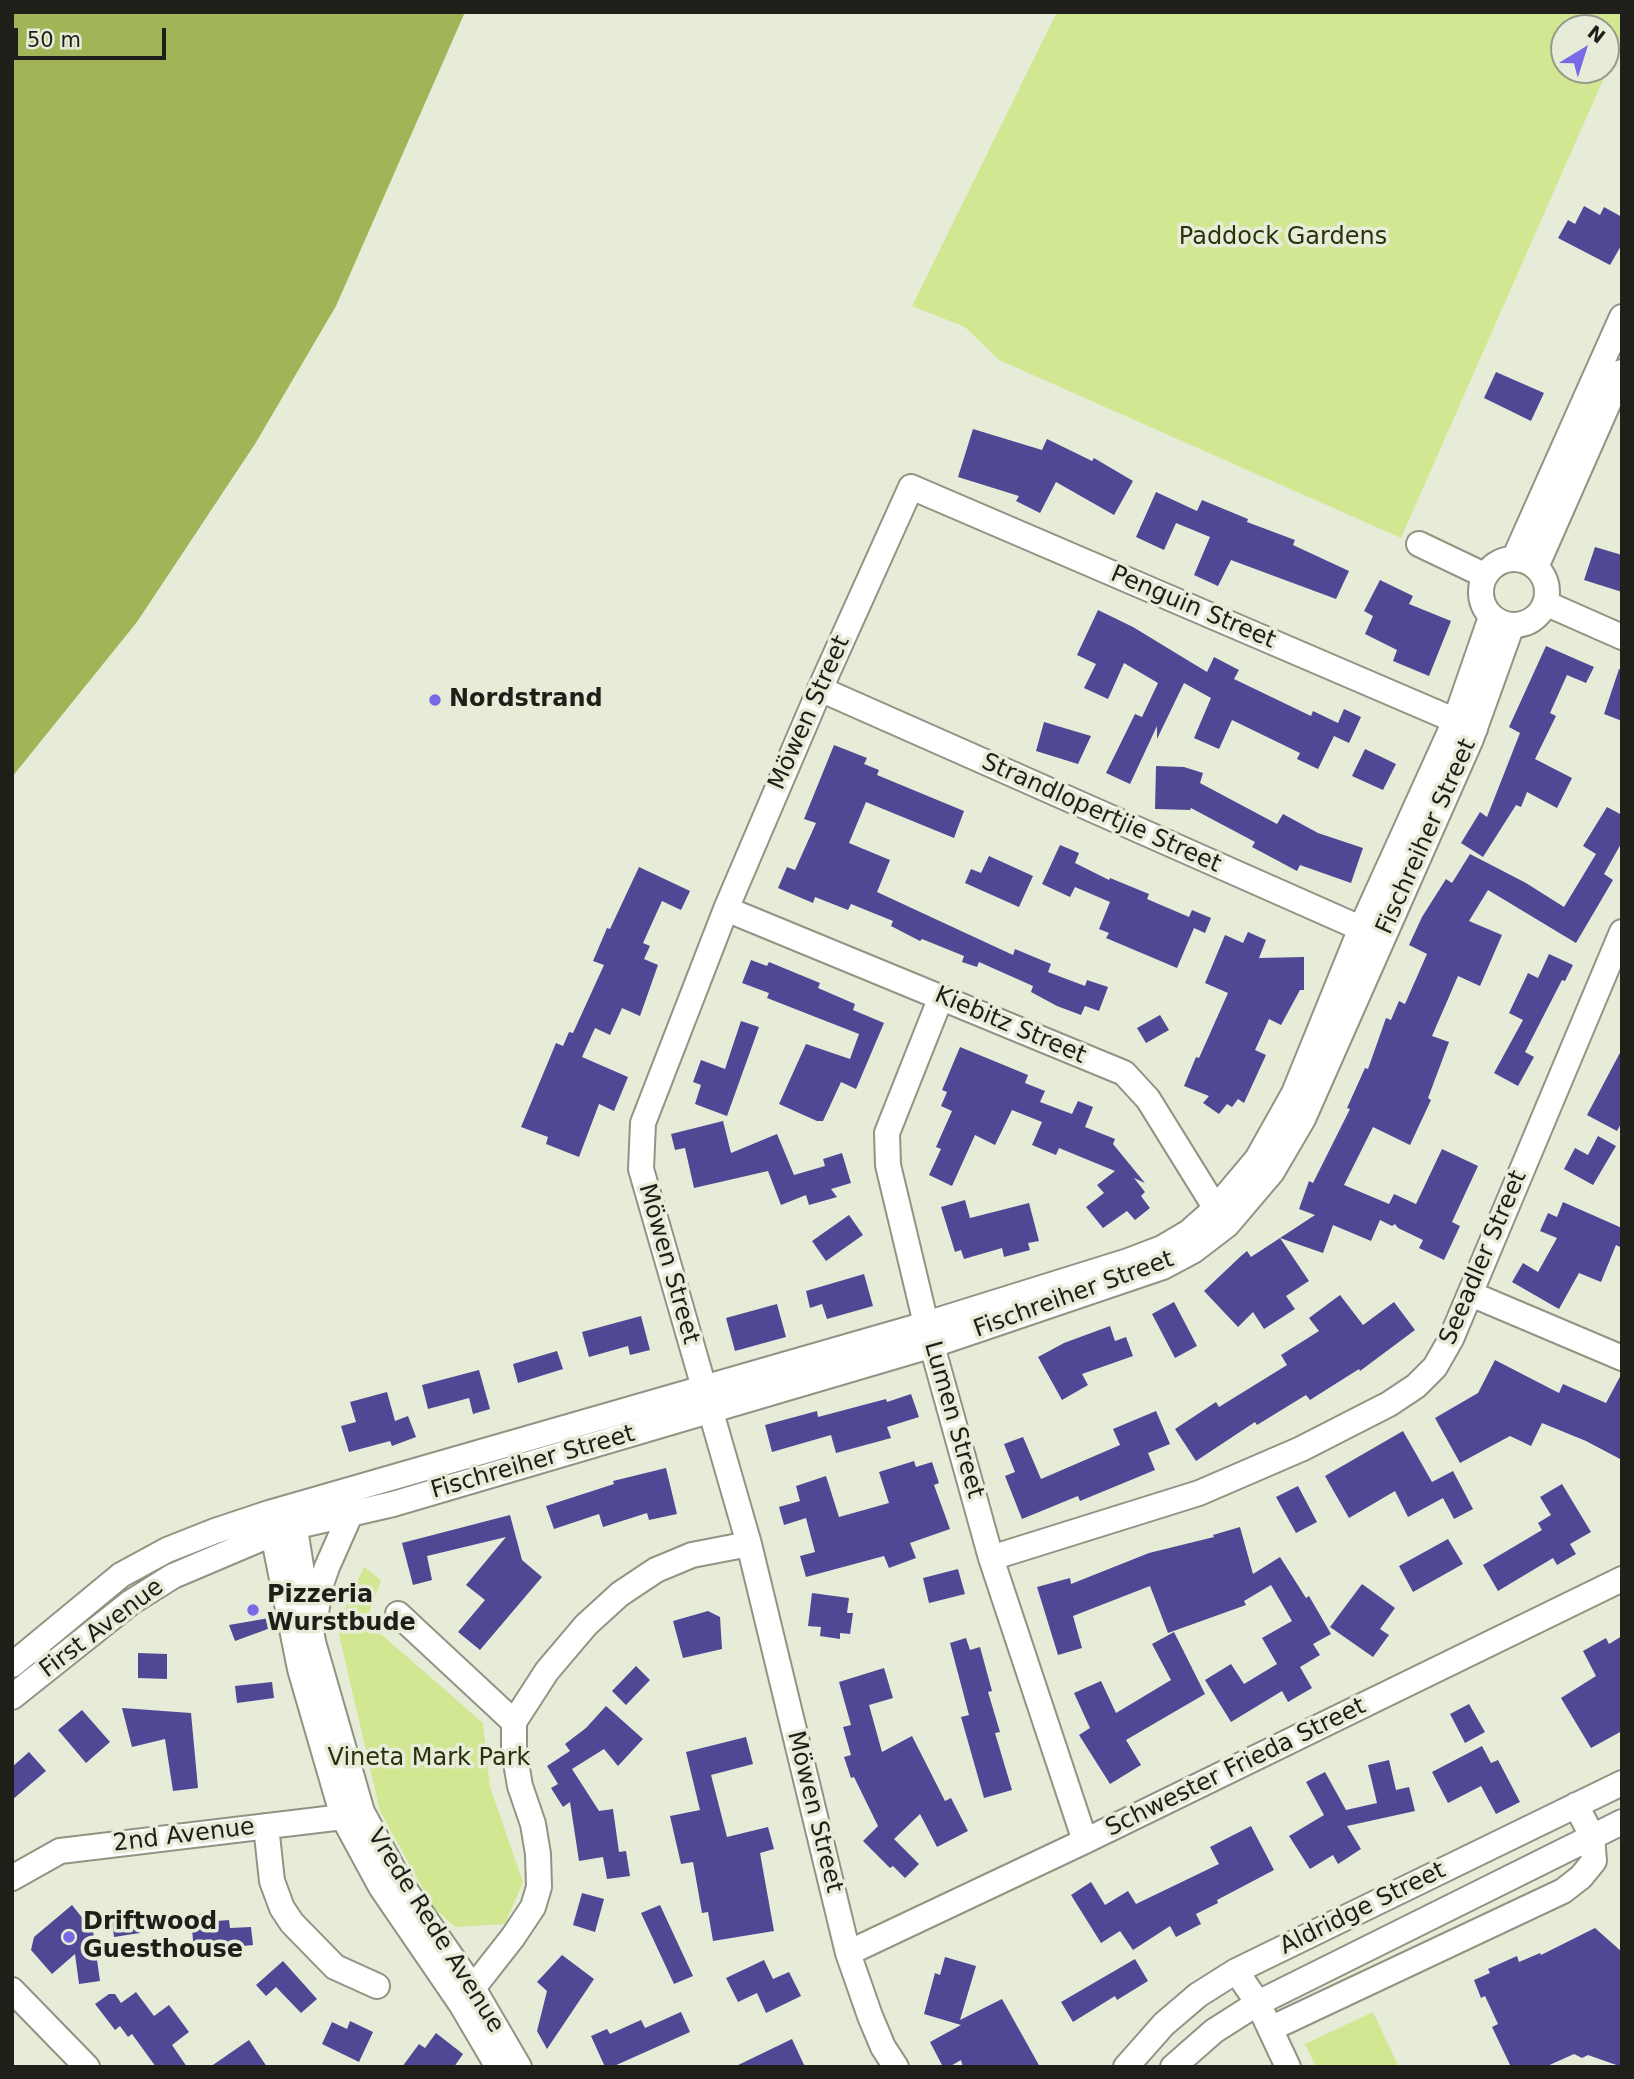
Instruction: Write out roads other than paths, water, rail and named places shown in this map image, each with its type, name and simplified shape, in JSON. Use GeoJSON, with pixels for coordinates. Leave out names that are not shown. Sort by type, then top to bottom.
{"type":"FeatureCollection","features":[{"type":"Feature","properties":{"kind":"street"},"geometry":{"type":"LineString","coordinates":[[1525,563],[1622,317]]}},
{"type":"Feature","properties":{"kind":"street"},"geometry":{"type":"LineString","coordinates":[[1525,563],[1622,372]]}},
{"type":"Feature","properties":{"kind":"street","name":"Möwen Street"},"geometry":{"type":"LineString","coordinates":[[896,2067],[883,2047],[848,1953],[748,1544],[641,1169],[641,1146],[643,1123],[726,909],[820,689],[911,487]]}},
{"type":"Feature","properties":{"kind":"street","name":"Penguin Street"},"geometry":{"type":"LineString","coordinates":[[911,487],[1465,725]]}},
{"type":"Feature","properties":{"kind":"street"},"geometry":{"type":"LineString","coordinates":[[1419,544],[1485,575]]}},
{"type":"Feature","properties":{"kind":"street"},"geometry":{"type":"LineString","coordinates":[[1500,561],[1525,563],[1546,584],[1545,603],[1539,615],[1528,622],[1502,621],[1481,602],[1481,583],[1485,575],[1500,561]]}},
{"type":"Feature","properties":{"kind":"street"},"geometry":{"type":"LineString","coordinates":[[1545,603],[1622,638]]}},
{"type":"Feature","properties":{"kind":"street","name":"Fischreiher Street"},"geometry":{"type":"LineString","coordinates":[[281,1520],[930,1335],[1128,1261],[1221,1217],[1294,1093],[1372,933],[1465,725],[1502,621]]}},
{"type":"Feature","properties":{"kind":"street","name":"Strandlopertjie Street"},"geometry":{"type":"LineString","coordinates":[[820,689],[1372,933]]}},
{"type":"Feature","properties":{"kind":"street","name":"Kiebitz Street"},"geometry":{"type":"LineString","coordinates":[[726,909],[1124,1073],[1148,1099],[1221,1217]]}},
{"type":"Feature","properties":{"kind":"street","name":"Seeadler Street"},"geometry":{"type":"LineString","coordinates":[[991,1558],[1199,1493],[1301,1449],[1389,1404],[1416,1386],[1435,1367],[1451,1339],[1622,932]]}},
{"type":"Feature","properties":{"kind":"street","name":"Lumen Street"},"geometry":{"type":"LineString","coordinates":[[941,997],[887,1133],[888,1165],[930,1335],[991,1558],[1085,1841]]}},
{"type":"Feature","properties":{"kind":"street"},"geometry":{"type":"LineString","coordinates":[[1471,1294],[1622,1358]]}},
{"type":"Feature","properties":{"kind":"street","name":"Fischreiher Street"},"geometry":{"type":"LineString","coordinates":[[281,1520],[350,1515],[708,1400]]}},
{"type":"Feature","properties":{"kind":"street"},"geometry":{"type":"LineString","coordinates":[[313,1642],[320,1587],[350,1515]]}},
{"type":"Feature","properties":{"kind":"street","name":"Vrede Rede Avenue"},"geometry":{"type":"LineString","coordinates":[[281,1520],[353,1814],[472,1988],[519,2067]]}},
{"type":"Feature","properties":{"kind":"street","name":"Vrede Rede Avenue"},"geometry":{"type":"LineString","coordinates":[[281,1520],[300,1669],[353,1814],[382,1887],[461,2004],[498,2067]]}},
{"type":"Feature","properties":{"kind":"street","name":"First Avenue"},"geometry":{"type":"LineString","coordinates":[[12,1665],[121,1575],[167,1550],[281,1520]]}},
{"type":"Feature","properties":{"kind":"street","name":"First Avenue"},"geometry":{"type":"LineString","coordinates":[[12,1698],[130,1603],[173,1576],[281,1520]]}},
{"type":"Feature","properties":{"kind":"street"},"geometry":{"type":"LineString","coordinates":[[472,1988],[533,1907],[539,1886],[533,1824],[520,1786],[514,1751],[514,1722],[547,1671],[586,1625],[620,1594],[656,1570],[692,1555],[748,1544]]}},
{"type":"Feature","properties":{"kind":"street","name":"Schwester Frieda Street"},"geometry":{"type":"LineString","coordinates":[[848,1953],[1085,1841],[1622,1579]]}},
{"type":"Feature","properties":{"kind":"street"},"geometry":{"type":"LineString","coordinates":[[398,1614],[514,1722]]}},
{"type":"Feature","properties":{"kind":"street","name":"Aldridge Street"},"geometry":{"type":"LineString","coordinates":[[1126,2067],[1164,2024],[1198,1995],[1236,1971],[1622,1783]]}},
{"type":"Feature","properties":{"kind":"street"},"geometry":{"type":"LineString","coordinates":[[1270,2029],[1563,1891],[1581,1877],[1594,1861],[1592,1836],[1576,1805]]}},
{"type":"Feature","properties":{"kind":"street","name":"2nd Avenue"},"geometry":{"type":"LineString","coordinates":[[12,1878],[60,1851],[353,1814]]}},
{"type":"Feature","properties":{"kind":"street","name":"Aldridge Street"},"geometry":{"type":"LineString","coordinates":[[1173,2067],[1214,2031],[1258,2003],[1622,1822]]}},
{"type":"Feature","properties":{"kind":"street"},"geometry":{"type":"LineString","coordinates":[[266,1826],[272,1881],[282,1908],[292,1923],[335,1967],[377,1986]]}},
{"type":"Feature","properties":{"kind":"street"},"geometry":{"type":"LineString","coordinates":[[1236,1971],[1258,2003],[1288,2067]]}},
{"type":"Feature","properties":{"kind":"street"},"geometry":{"type":"LineString","coordinates":[[12,1990],[87,2067]]}},
{"type":"Feature","properties":{"kind":"place","name":"Nordstrand"},"geometry":{"type":"Point","coordinates":[435,700]}},
{"type":"Feature","properties":{"kind":"place","name":"Pizzeria Wurstbude"},"geometry":{"type":"Point","coordinates":[253,1610]}},
{"type":"Feature","properties":{"kind":"place","name":"Driftwood Guesthouse"},"geometry":{"type":"Point","coordinates":[69,1937]}},
{"type":"Feature","properties":{"kind":"park label","name":"Paddock Gardens"},"geometry":{"type":"Point","coordinates":[1283,238]}},
{"type":"Feature","properties":{"kind":"park label","name":"Vineta Mark Park"},"geometry":{"type":"Point","coordinates":[429,1759]}}]}
